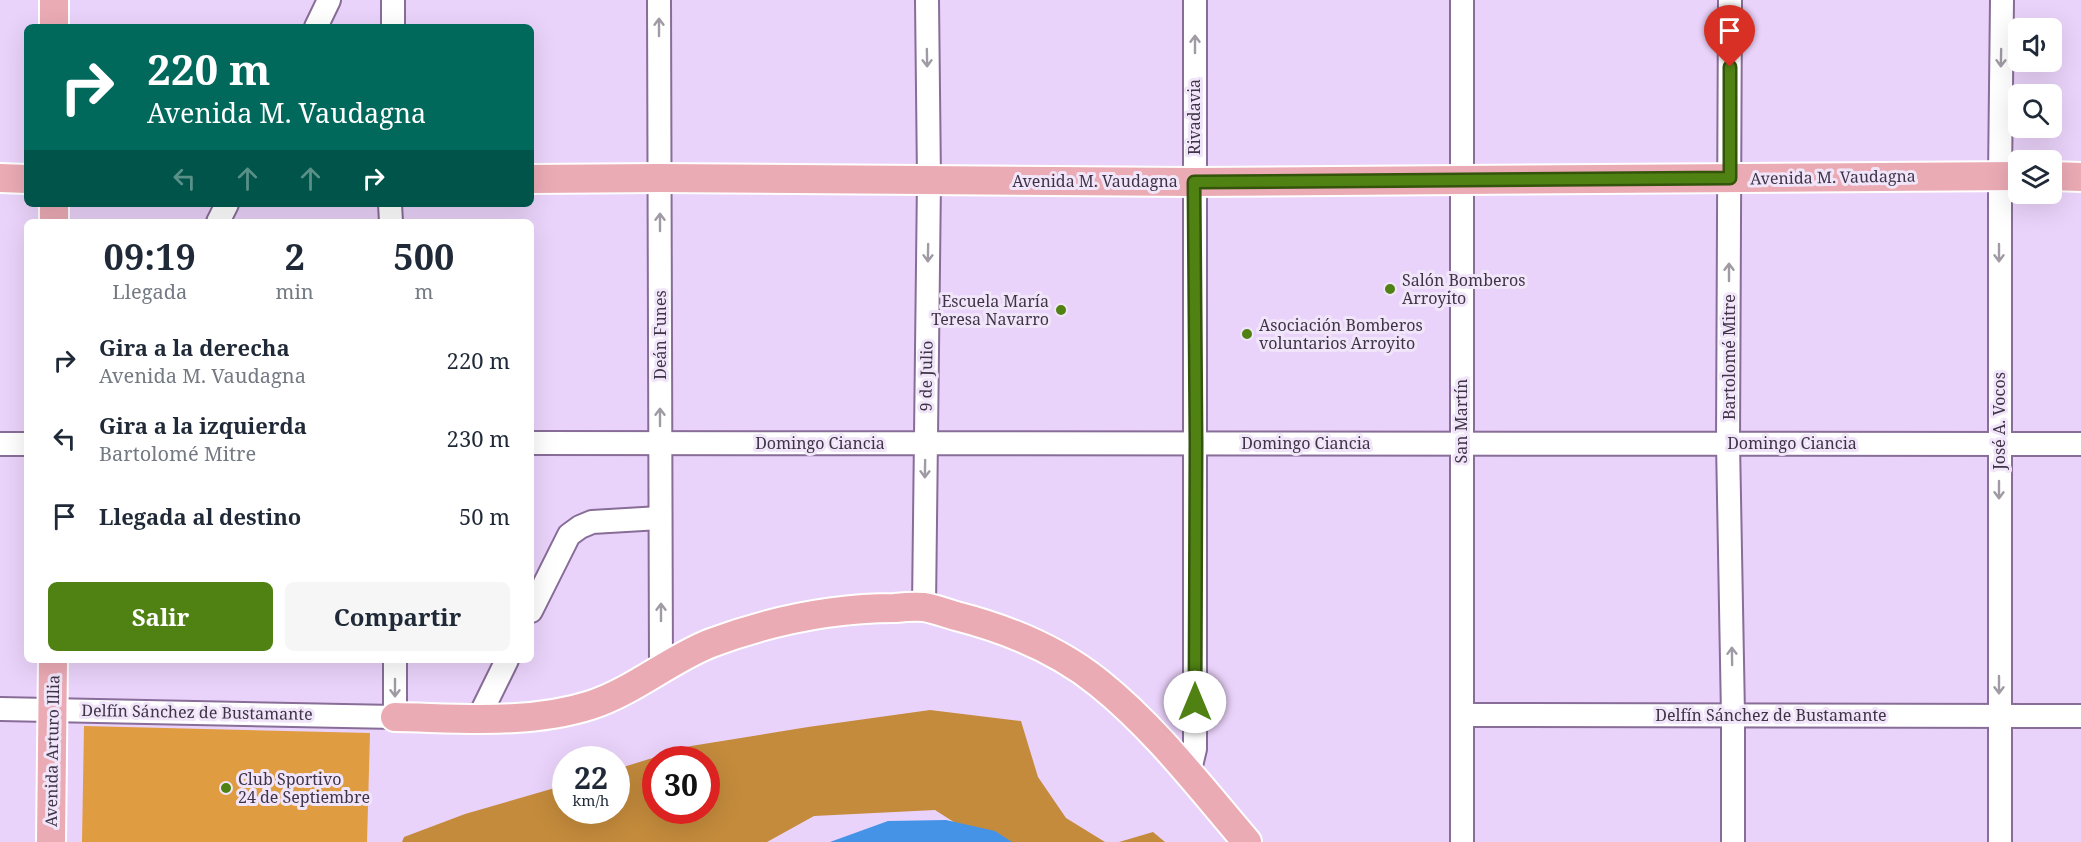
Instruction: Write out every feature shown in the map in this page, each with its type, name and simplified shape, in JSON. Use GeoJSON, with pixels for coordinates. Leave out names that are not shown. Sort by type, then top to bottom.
{"type":"FeatureCollection","features":[{"type":"Feature","properties":{"kind":"main road"},"geometry":{"type":"LineString","coordinates":[[54,0],[54,24]]}},
{"type":"Feature","properties":{"kind":"main road","name":"Avenida M. Vaudagna"},"geometry":{"type":"LineString","coordinates":[[534,179],[1194,182],[2008,176]]}},
{"type":"Feature","properties":{"kind":"main road"},"geometry":{"type":"LineString","coordinates":[[2062,176],[2081,177]]}},
{"type":"Feature","properties":{"kind":"main road"},"geometry":{"type":"LineString","coordinates":[[0,178],[24,179]]}},
{"type":"Feature","properties":{"kind":"main road"},"geometry":{"type":"LineString","coordinates":[[395,717],[534,716],[592,704],[619,693],[709,644],[758,628],[818,614],[858,609],[924,607],[982,623],[1038,645],[1073,664],[1099,683],[1134,715],[1189,774],[1246,842]]}},
{"type":"Feature","properties":{"kind":"main road","name":"Avenida Arturo Illia"},"geometry":{"type":"LineString","coordinates":[[51,842],[53,663]]}},
{"type":"Feature","properties":{"kind":"street"},"geometry":{"type":"LineString","coordinates":[[317,24],[329,0]]}},
{"type":"Feature","properties":{"kind":"street"},"geometry":{"type":"LineString","coordinates":[[393,0],[393,24]]}},
{"type":"Feature","properties":{"kind":"street","name":"Deán Funes"},"geometry":{"type":"LineString","coordinates":[[659,0],[661,670]]}},
{"type":"Feature","properties":{"kind":"street","name":"9 de Julio"},"geometry":{"type":"LineString","coordinates":[[924,607],[929,180],[927,0]]}},
{"type":"Feature","properties":{"kind":"street","name":"Rivadavia"},"geometry":{"type":"LineString","coordinates":[[1189,774],[1195,749],[1195,0]]}},
{"type":"Feature","properties":{"kind":"street","name":"San Martín"},"geometry":{"type":"LineString","coordinates":[[1462,0],[1462,842]]}},
{"type":"Feature","properties":{"kind":"street","name":"Bartolomé Mitre"},"geometry":{"type":"LineString","coordinates":[[1730,0],[1728,443],[1733,842]]}},
{"type":"Feature","properties":{"kind":"street","name":"José A. Vocos"},"geometry":{"type":"LineString","coordinates":[[2001,0],[2008,154]]}},
{"type":"Feature","properties":{"kind":"street","name":"José A. Vocos"},"geometry":{"type":"LineString","coordinates":[[2000,842],[1999,444],[2008,203]]}},
{"type":"Feature","properties":{"kind":"street","name":"Domingo Ciancia"},"geometry":{"type":"LineString","coordinates":[[534,443],[2081,444]]}},
{"type":"Feature","properties":{"kind":"street"},"geometry":{"type":"LineString","coordinates":[[0,444],[24,444]]}},
{"type":"Feature","properties":{"kind":"street"},"geometry":{"type":"LineString","coordinates":[[534,605],[569,535],[580,527],[592,522],[660,519]]}},
{"type":"Feature","properties":{"kind":"street"},"geometry":{"type":"LineString","coordinates":[[395,663],[395,717]]}},
{"type":"Feature","properties":{"kind":"street"},"geometry":{"type":"LineString","coordinates":[[478,718],[506,663]]}},
{"type":"Feature","properties":{"kind":"street","name":"Delfín Sánchez de Bustamante"},"geometry":{"type":"LineString","coordinates":[[0,709],[395,717]]}},
{"type":"Feature","properties":{"kind":"street","name":"Delfín Sánchez de Bustamante"},"geometry":{"type":"LineString","coordinates":[[1462,715],[2081,716]]}},
{"type":"Feature","properties":{"kind":"shaded area"},"geometry":{"type":"Polygon","coordinates":[[[930,710],[1021,721],[1038,777],[1066,818],[1105,842],[985,842],[935,810],[814,816],[767,842],[402,842],[404,837],[465,814],[552,789],[552,824],[630,824],[630,765],[642,761],[642,824],[720,824],[720,746],[691,746],[930,710]]]}},
{"type":"Feature","properties":{"kind":"shaded area","name":"Club Sportivo 24 de Septiembre"},"geometry":{"type":"Polygon","coordinates":[[[84,726],[370,733],[367,842],[82,842],[84,726]]]}},
{"type":"Feature","properties":{"kind":"shaded area"},"geometry":{"type":"Polygon","coordinates":[[[1153,832],[1165,842],[1119,842],[1153,832]]]}},
{"type":"Feature","properties":{"kind":"water"},"geometry":{"type":"Polygon","coordinates":[[[946,820],[995,831],[1012,842],[830,842],[888,821],[946,820]]]}},
{"type":"Feature","properties":{"kind":"place","name":"Salón Bomberos Arroyito"},"geometry":{"type":"Point","coordinates":[1390,289]}},
{"type":"Feature","properties":{"kind":"place","name":"Escuela María Teresa Navarro"},"geometry":{"type":"Point","coordinates":[1061,310]}},
{"type":"Feature","properties":{"kind":"place","name":"Asociación Bomberos voluntarios Arroyito"},"geometry":{"type":"Point","coordinates":[1247,334]}},
{"type":"Feature","properties":{"kind":"place","name":"Club Sportivo 24 de Septiembre"},"geometry":{"type":"Point","coordinates":[226,788]}},
{"type":"Feature","properties":{"kind":"route"},"geometry":{"type":"LineString","coordinates":[[1195,702],[1194,182],[1730,178],[1730,67]]}}]}
